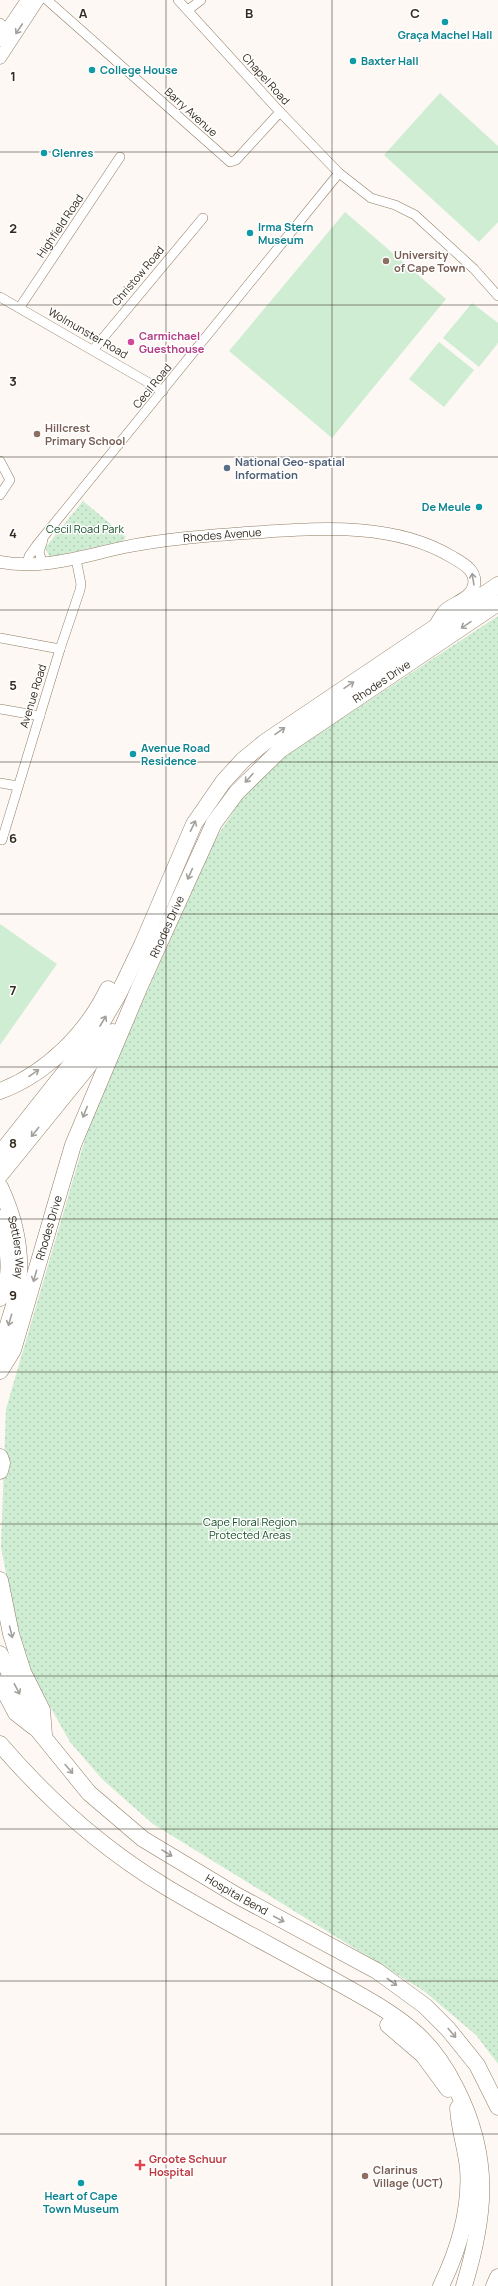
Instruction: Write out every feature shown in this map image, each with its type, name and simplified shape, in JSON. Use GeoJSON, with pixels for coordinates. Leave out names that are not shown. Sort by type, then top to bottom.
{"type":"FeatureCollection","features":[{"type":"Feature","properties":{"kind":"highway","name":"Rhodes Drive"},"geometry":{"type":"LineString","coordinates":[[2,1165],[106,1017],[142,945],[194,824],[204,807],[232,771],[254,750],[498,585]]}},
{"type":"Feature","properties":{"kind":"highway","name":"Rhodes Drive"},"geometry":{"type":"LineString","coordinates":[[0,1371],[13,1350],[62,1180],[77,1134],[140,986],[214,823],[226,806],[255,772],[292,741],[498,603]]}},
{"type":"Feature","properties":{"kind":"highway"},"geometry":{"type":"LineString","coordinates":[[0,1092],[17,1084],[51,1061],[101,1005],[164,878],[178,862]]}},
{"type":"Feature","properties":{"kind":"highway"},"geometry":{"type":"LineString","coordinates":[[2,1165],[98,1055],[140,986]]}},
{"type":"Feature","properties":{"kind":"highway","name":"Settlers Way"},"geometry":{"type":"LineString","coordinates":[[0,1187],[14,1223],[20,1262],[16,1298],[0,1354]]}},
{"type":"Feature","properties":{"kind":"highway"},"geometry":{"type":"LineString","coordinates":[[0,1218],[6,1238],[8,1267],[5,1289],[0,1298]]}},
{"type":"Feature","properties":{"kind":"highway"},"geometry":{"type":"LineString","coordinates":[[0,1580],[11,1634],[18,1657],[23,1672],[42,1710],[41,1734]]}},
{"type":"Feature","properties":{"kind":"highway","name":"Hospital Bend"},"geometry":{"type":"LineString","coordinates":[[0,1654],[41,1734],[89,1793],[143,1839],[236,1896],[377,1971],[425,2006],[448,2029],[477,2065],[498,2107]]}},
{"type":"Feature","properties":{"kind":"highway"},"geometry":{"type":"LineString","coordinates":[[0,1683],[16,1713],[41,1734]]}},
{"type":"Feature","properties":{"kind":"highway"},"geometry":{"type":"LineString","coordinates":[[0,1744],[26,1774],[84,1829],[149,1876],[373,2003],[412,2029],[444,2064],[468,2112],[482,2176],[482,2204],[472,2259],[464,2286]]}},
{"type":"Feature","properties":{"kind":"highway"},"geometry":{"type":"LineString","coordinates":[[0,1755],[31,1790],[76,1832],[153,1890],[395,2028],[423,2055],[448,2089],[487,2159],[489,2188],[484,2234],[471,2286]]}},
{"type":"Feature","properties":{"kind":"highway"},"geometry":{"type":"LineString","coordinates":[[442,2286],[462,2234],[468,2195],[468,2167],[459,2126],[458,2108]]}},
{"type":"Feature","properties":{"kind":"highway"},"geometry":{"type":"LineString","coordinates":[[457,2286],[468,2250],[476,2206],[476,2163],[472,2133]]}},
{"type":"Feature","properties":{"kind":"highway"},"geometry":{"type":"LineString","coordinates":[[494,2286],[498,2277]]}},
{"type":"Feature","properties":{"kind":"street"},"geometry":{"type":"LineString","coordinates":[[0,40],[3,26],[27,0]]}},
{"type":"Feature","properties":{"kind":"street"},"geometry":{"type":"LineString","coordinates":[[0,58],[38,0]]}},
{"type":"Feature","properties":{"kind":"street","name":"Barry Avenue"},"geometry":{"type":"LineString","coordinates":[[47,0],[230,162],[236,160],[280,112]]}},
{"type":"Feature","properties":{"kind":"street","name":"Chapel Road"},"geometry":{"type":"LineString","coordinates":[[178,0],[338,173],[371,198],[395,205],[415,215],[474,269],[498,296]]}},
{"type":"Feature","properties":{"kind":"street"},"geometry":{"type":"LineString","coordinates":[[188,10],[200,0]]}},
{"type":"Feature","properties":{"kind":"street","name":"Highfield Road"},"geometry":{"type":"LineString","coordinates":[[20,307],[120,157]]}},
{"type":"Feature","properties":{"kind":"street","name":"Cecil Road"},"geometry":{"type":"LineString","coordinates":[[27,565],[30,554],[338,173]]}},
{"type":"Feature","properties":{"kind":"street","name":"Christow Road"},"geometry":{"type":"LineString","coordinates":[[93,350],[202,218]]}},
{"type":"Feature","properties":{"kind":"street","name":"Wolmunster Road"},"geometry":{"type":"LineString","coordinates":[[0,297],[20,307],[163,391]]}},
{"type":"Feature","properties":{"kind":"street"},"geometry":{"type":"LineString","coordinates":[[0,461],[10,480],[0,495]]}},
{"type":"Feature","properties":{"kind":"street","name":"Rhodes Avenue"},"geometry":{"type":"LineString","coordinates":[[0,562],[43,565],[126,547],[176,540],[320,528],[382,533],[432,547],[444,552],[470,569],[474,576],[475,584],[469,594],[445,610],[434,628]]}},
{"type":"Feature","properties":{"kind":"street"},"geometry":{"type":"LineString","coordinates":[[43,539],[40,552],[43,565]]}},
{"type":"Feature","properties":{"kind":"street","name":"Avenue Road"},"geometry":{"type":"LineString","coordinates":[[2,840],[60,648],[80,590],[81,584],[76,559]]}},
{"type":"Feature","properties":{"kind":"street"},"geometry":{"type":"LineString","coordinates":[[0,638],[60,648]]}},
{"type":"Feature","properties":{"kind":"street"},"geometry":{"type":"LineString","coordinates":[[0,709],[40,716]]}},
{"type":"Feature","properties":{"kind":"street"},"geometry":{"type":"LineString","coordinates":[[0,784],[18,786]]}},
{"type":"Feature","properties":{"kind":"green space"},"geometry":{"type":"Polygon","coordinates":[[[440,93],[498,146],[498,222],[479,242],[384,155],[440,93]]]}},
{"type":"Feature","properties":{"kind":"green space"},"geometry":{"type":"Polygon","coordinates":[[[345,212],[446,299],[332,438],[229,351],[345,212]]]}},
{"type":"Feature","properties":{"kind":"green space"},"geometry":{"type":"Polygon","coordinates":[[[472,303],[498,323],[498,343],[479,367],[443,338],[472,303]]]}},
{"type":"Feature","properties":{"kind":"green space"},"geometry":{"type":"Polygon","coordinates":[[[439,342],[474,370],[444,407],[409,379],[439,342]]]}},
{"type":"Feature","properties":{"kind":"green space","name":"Cecil Road Park"},"geometry":{"type":"Polygon","coordinates":[[[83,501],[126,537],[123,541],[50,557],[45,548],[83,501]]]}},
{"type":"Feature","properties":{"kind":"green space","name":"Cape Floral Region Protected Areas"},"geometry":{"type":"Polygon","coordinates":[[[498,616],[498,2064],[476,2035],[424,1991],[153,1824],[103,1780],[70,1742],[29,1669],[12,1605],[1,1547],[6,1409],[92,1115],[215,840],[242,798],[280,759],[498,616]]]}},
{"type":"Feature","properties":{"kind":"green space"},"geometry":{"type":"Polygon","coordinates":[[[0,924],[57,964],[0,1045],[0,924]]]}},
{"type":"Feature","properties":{"kind":"place","name":"Graça Machel Hall"},"geometry":{"type":"Point","coordinates":[445,22]}},
{"type":"Feature","properties":{"kind":"place","name":"Baxter Hall"},"geometry":{"type":"Point","coordinates":[353,61]}},
{"type":"Feature","properties":{"kind":"place","name":"College House"},"geometry":{"type":"Point","coordinates":[92,70]}},
{"type":"Feature","properties":{"kind":"place","name":"Glenres"},"geometry":{"type":"Point","coordinates":[44,153]}},
{"type":"Feature","properties":{"kind":"place","name":"Irma Stern Museum"},"geometry":{"type":"Point","coordinates":[250,233]}},
{"type":"Feature","properties":{"kind":"place","name":"University of Cape Town"},"geometry":{"type":"Point","coordinates":[386,261]}},
{"type":"Feature","properties":{"kind":"place","name":"Carmichael Guesthouse"},"geometry":{"type":"Point","coordinates":[131,342]}},
{"type":"Feature","properties":{"kind":"place","name":"Hillcrest Primary School"},"geometry":{"type":"Point","coordinates":[37,434]}},
{"type":"Feature","properties":{"kind":"place","name":"National Geo-spatial Information"},"geometry":{"type":"Point","coordinates":[227,468]}},
{"type":"Feature","properties":{"kind":"place","name":"De Meule"},"geometry":{"type":"Point","coordinates":[479,507]}},
{"type":"Feature","properties":{"kind":"place","name":"Avenue Road Residence"},"geometry":{"type":"Point","coordinates":[133,754]}},
{"type":"Feature","properties":{"kind":"place","name":"Groote Schuur Hospital"},"geometry":{"type":"Point","coordinates":[140,2165]}},
{"type":"Feature","properties":{"kind":"place","name":"Clarinus Village (UCT)"},"geometry":{"type":"Point","coordinates":[365,2176]}},
{"type":"Feature","properties":{"kind":"place","name":"Heart of Cape Town Museum"},"geometry":{"type":"Point","coordinates":[81,2183]}}]}
